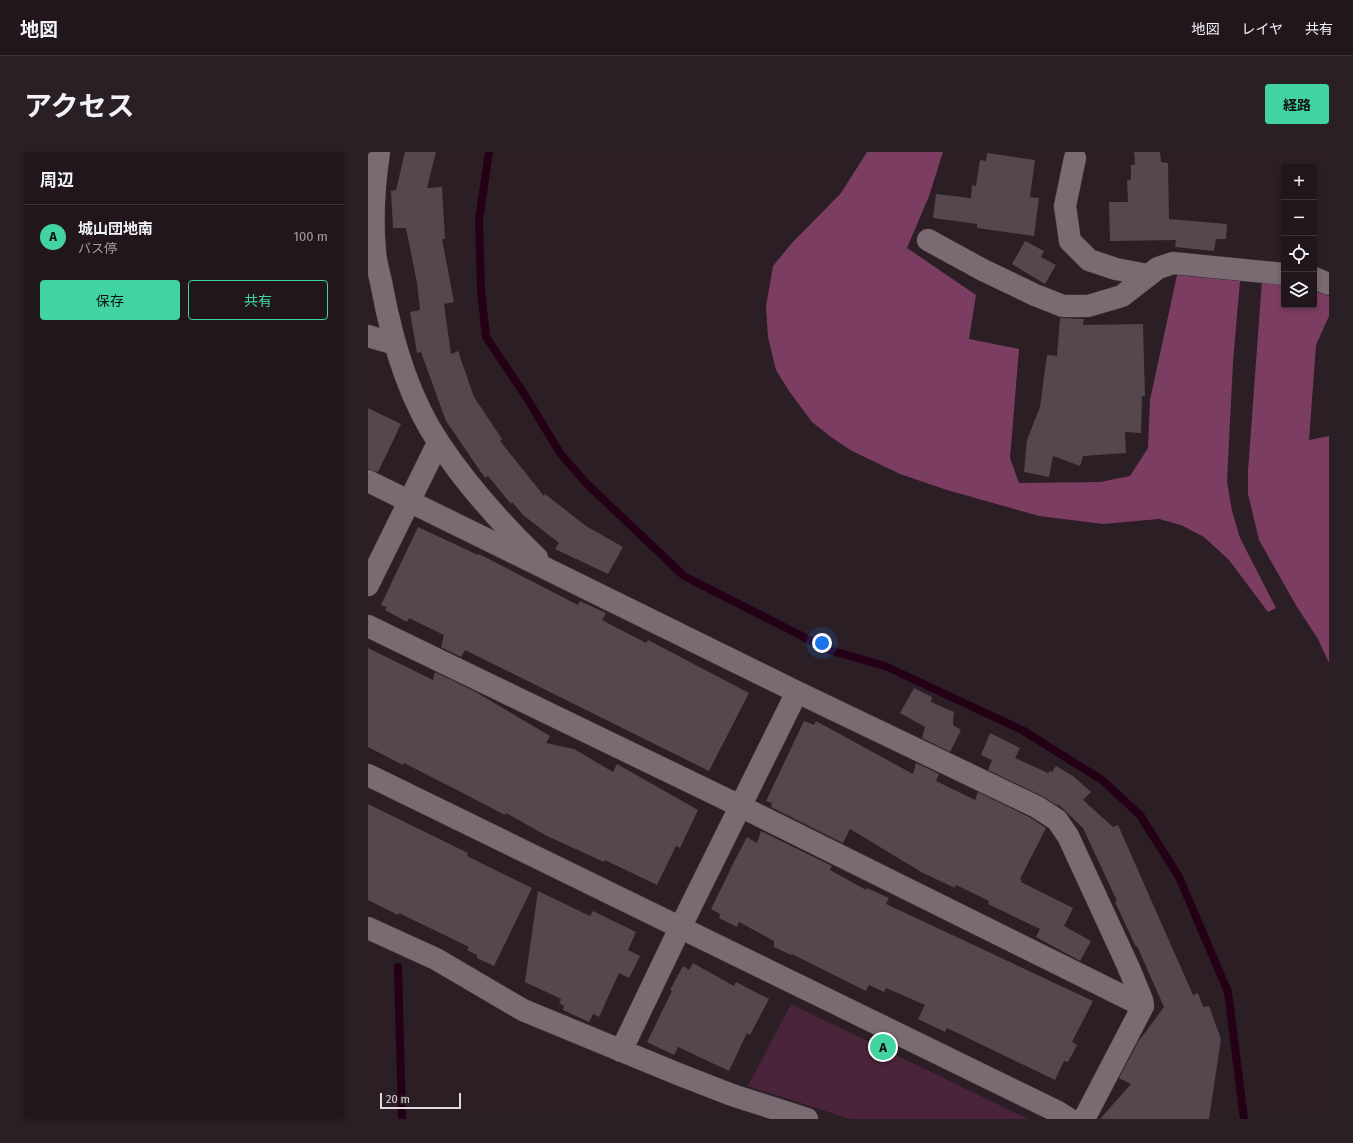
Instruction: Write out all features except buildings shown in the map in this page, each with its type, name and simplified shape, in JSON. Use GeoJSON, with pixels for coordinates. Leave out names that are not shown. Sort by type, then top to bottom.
{"type":"FeatureCollection","features":[{"type":"Feature","properties":{"kind":"street"},"geometry":{"type":"LineString","coordinates":[[1075,158],[1064,206],[1070,242],[1089,260],[1116,269],[1147,276]]}},
{"type":"Feature","properties":{"kind":"street"},"geometry":{"type":"LineString","coordinates":[[374,164],[375,252],[385,304],[395,344],[415,400],[438,443],[469,483],[524,545],[551,571]]}},
{"type":"Feature","properties":{"kind":"street"},"geometry":{"type":"LineString","coordinates":[[928,240],[983,270],[1042,298],[1063,306],[1088,306],[1122,296],[1158,268],[1173,263],[1281,274]]}},
{"type":"Feature","properties":{"kind":"street"},"geometry":{"type":"LineString","coordinates":[[1317,279],[1329,284]]}},
{"type":"Feature","properties":{"kind":"street"},"geometry":{"type":"LineString","coordinates":[[368,336],[395,344]]}},
{"type":"Feature","properties":{"kind":"street"},"geometry":{"type":"LineString","coordinates":[[368,585],[438,443]]}},
{"type":"Feature","properties":{"kind":"street"},"geometry":{"type":"LineString","coordinates":[[368,481],[797,692],[1037,807],[1056,820],[1068,836],[1137,986],[1143,1006],[1084,1119]]}},
{"type":"Feature","properties":{"kind":"street"},"geometry":{"type":"LineString","coordinates":[[368,626],[740,806],[1143,1006]]}},
{"type":"Feature","properties":{"kind":"street"},"geometry":{"type":"LineString","coordinates":[[622,1051],[680,928],[797,692]]}},
{"type":"Feature","properties":{"kind":"street"},"geometry":{"type":"LineString","coordinates":[[368,775],[1058,1112],[1069,1119]]}},
{"type":"Feature","properties":{"kind":"street"},"geometry":{"type":"LineString","coordinates":[[368,928],[436,959],[523,1010],[732,1095],[807,1119]]}},
{"type":"Feature","properties":{"kind":"shaded area"},"geometry":{"type":"Polygon","coordinates":[[[867,152],[943,152],[929,196],[907,248],[976,295],[969,339],[1019,349],[1010,458],[1019,483],[1100,482],[1130,476],[1148,448],[1150,400],[1177,275],[1240,281],[1233,362],[1227,481],[1232,511],[1240,538],[1276,608],[1268,612],[1229,560],[1204,537],[1181,525],[1159,519],[1103,524],[1039,516],[947,490],[900,474],[852,451],[812,422],[789,391],[776,370],[768,337],[766,306],[773,266],[791,244],[841,193],[867,152]]]}},
{"type":"Feature","properties":{"kind":"shaded area"},"geometry":{"type":"Polygon","coordinates":[[[1262,280],[1281,283],[1281,308],[1317,308],[1317,292],[1329,296],[1329,316],[1316,345],[1309,440],[1329,436],[1329,663],[1318,639],[1297,607],[1259,540],[1248,494],[1248,471],[1262,280]]]}},
{"type":"Feature","properties":{"kind":"shaded area"},"geometry":{"type":"Polygon","coordinates":[[[791,1004],[1028,1119],[850,1119],[748,1086],[791,1004]]]}},
{"type":"Feature","properties":{"kind":"waterway"},"geometry":{"type":"LineString","coordinates":[[489,152],[479,220],[481,290],[486,337],[525,395],[560,453],[586,483],[684,576],[829,650],[885,666],[1022,730],[1102,780],[1140,815],[1179,877],[1228,992],[1244,1119]]}},
{"type":"Feature","properties":{"kind":"waterway"},"geometry":{"type":"LineString","coordinates":[[398,967],[402,1119]]}},
{"type":"Feature","properties":{"kind":"place","name":"城山団地南"},"geometry":{"type":"Point","coordinates":[883,1047]}}]}
